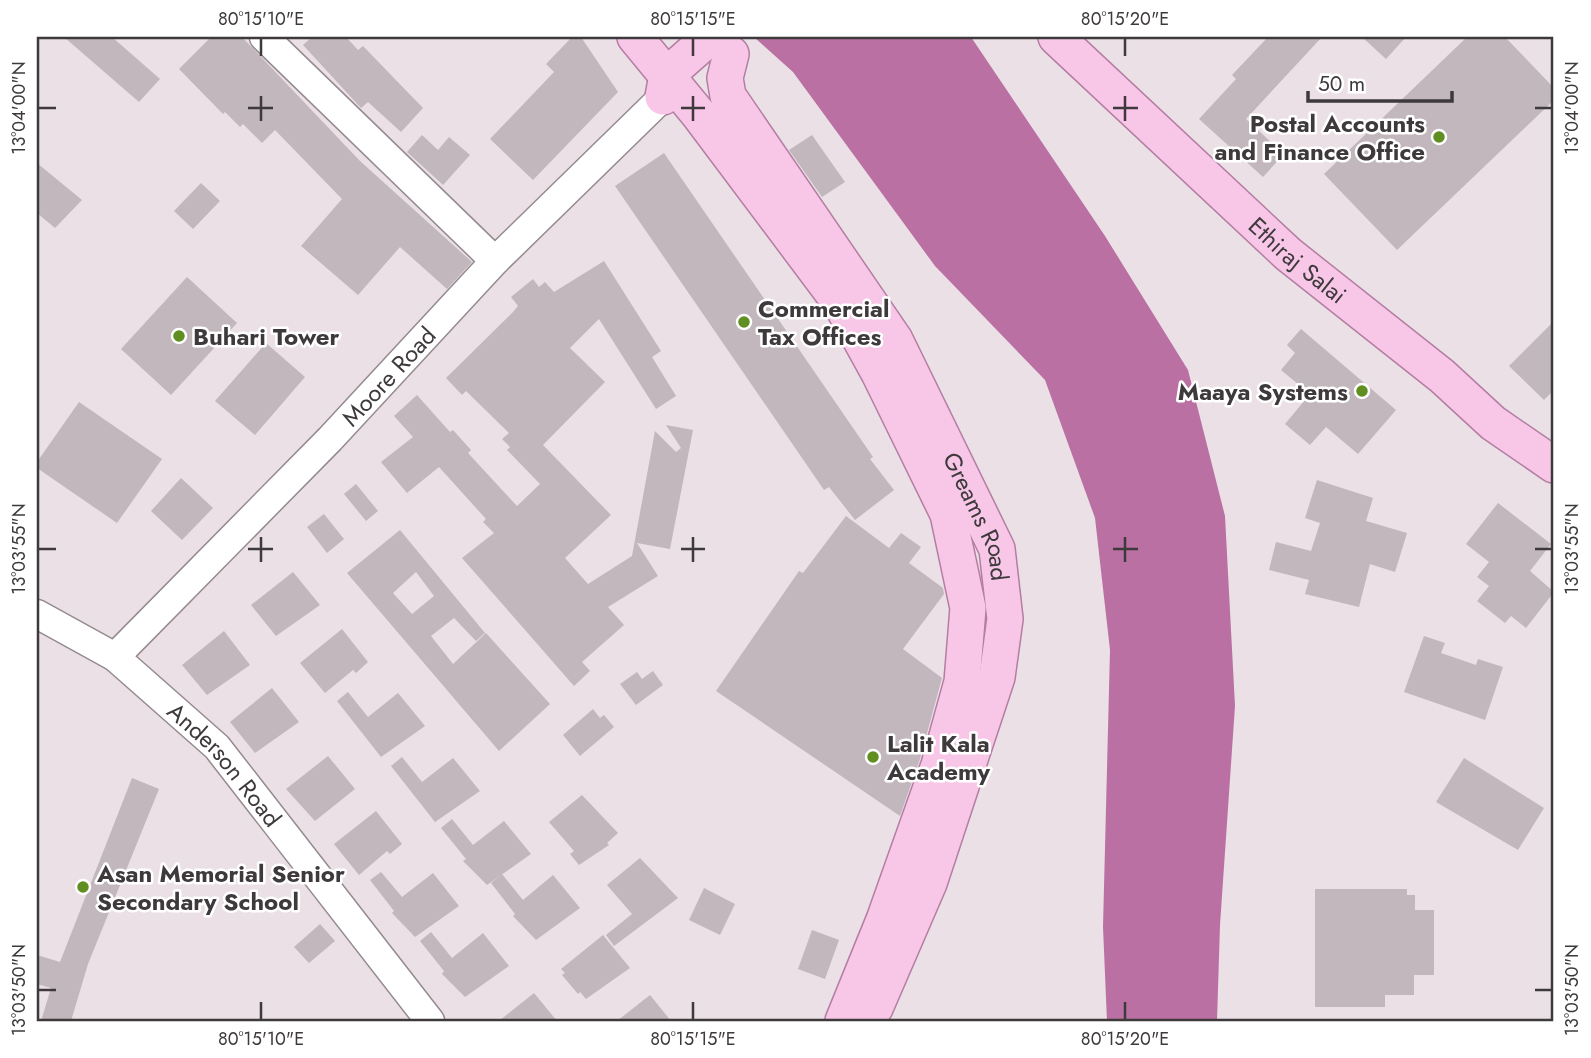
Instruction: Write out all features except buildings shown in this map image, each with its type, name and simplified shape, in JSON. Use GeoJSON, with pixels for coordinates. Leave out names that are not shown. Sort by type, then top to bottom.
{"type":"FeatureCollection","features":[{"type":"Feature","properties":{"kind":"main road","name":"Greams Road"},"geometry":{"type":"LineString","coordinates":[[635,37],[671,89],[841,304],[947,514],[968,608],[962,682],[939,765],[884,920],[843,1021]]}},
{"type":"Feature","properties":{"kind":"main road","name":"Ethiraj Salai"},"geometry":{"type":"LineString","coordinates":[[1056,37],[1288,254],[1442,376],[1493,423],[1554,465]]}},
{"type":"Feature","properties":{"kind":"main road","name":"Greams Road"},"geometry":{"type":"LineString","coordinates":[[732,42],[725,78],[728,96],[895,340],[997,549],[1005,620],[997,677],[929,883],[869,1021]]}},
{"type":"Feature","properties":{"kind":"main road"},"geometry":{"type":"LineString","coordinates":[[671,89],[732,42]]}},
{"type":"Feature","properties":{"kind":"street"},"geometry":{"type":"LineString","coordinates":[[264,37],[495,261]]}},
{"type":"Feature","properties":{"kind":"street","name":"Moore Road"},"geometry":{"type":"LineString","coordinates":[[115,657],[330,439],[495,261],[671,89]]}},
{"type":"Feature","properties":{"kind":"street","name":"Anderson Road"},"geometry":{"type":"LineString","coordinates":[[37,614],[115,657],[218,747],[430,1021]]}},
{"type":"Feature","properties":{"kind":"shaded area"},"geometry":{"type":"Polygon","coordinates":[[[754,37],[971,37],[1105,236],[1188,370],[1225,516],[1235,706],[1220,925],[1217,1021],[1107,1021],[1103,927],[1110,650],[1095,518],[1045,380],[935,266],[793,72],[754,37]]]}},
{"type":"Feature","properties":{"kind":"place","name":"Postal Accounts and Finance Office"},"geometry":{"type":"Point","coordinates":[1439,137]}},
{"type":"Feature","properties":{"kind":"place","name":"Commercial Tax Offices"},"geometry":{"type":"Point","coordinates":[744,322]}},
{"type":"Feature","properties":{"kind":"place","name":"Buhari Tower"},"geometry":{"type":"Point","coordinates":[179,336]}},
{"type":"Feature","properties":{"kind":"place","name":"Maaya Systems"},"geometry":{"type":"Point","coordinates":[1362,391]}},
{"type":"Feature","properties":{"kind":"place","name":"Lalit Kala Academy"},"geometry":{"type":"Point","coordinates":[873,757]}},
{"type":"Feature","properties":{"kind":"place","name":"Asan Memorial Senior Secondary School"},"geometry":{"type":"Point","coordinates":[83,887]}}]}
